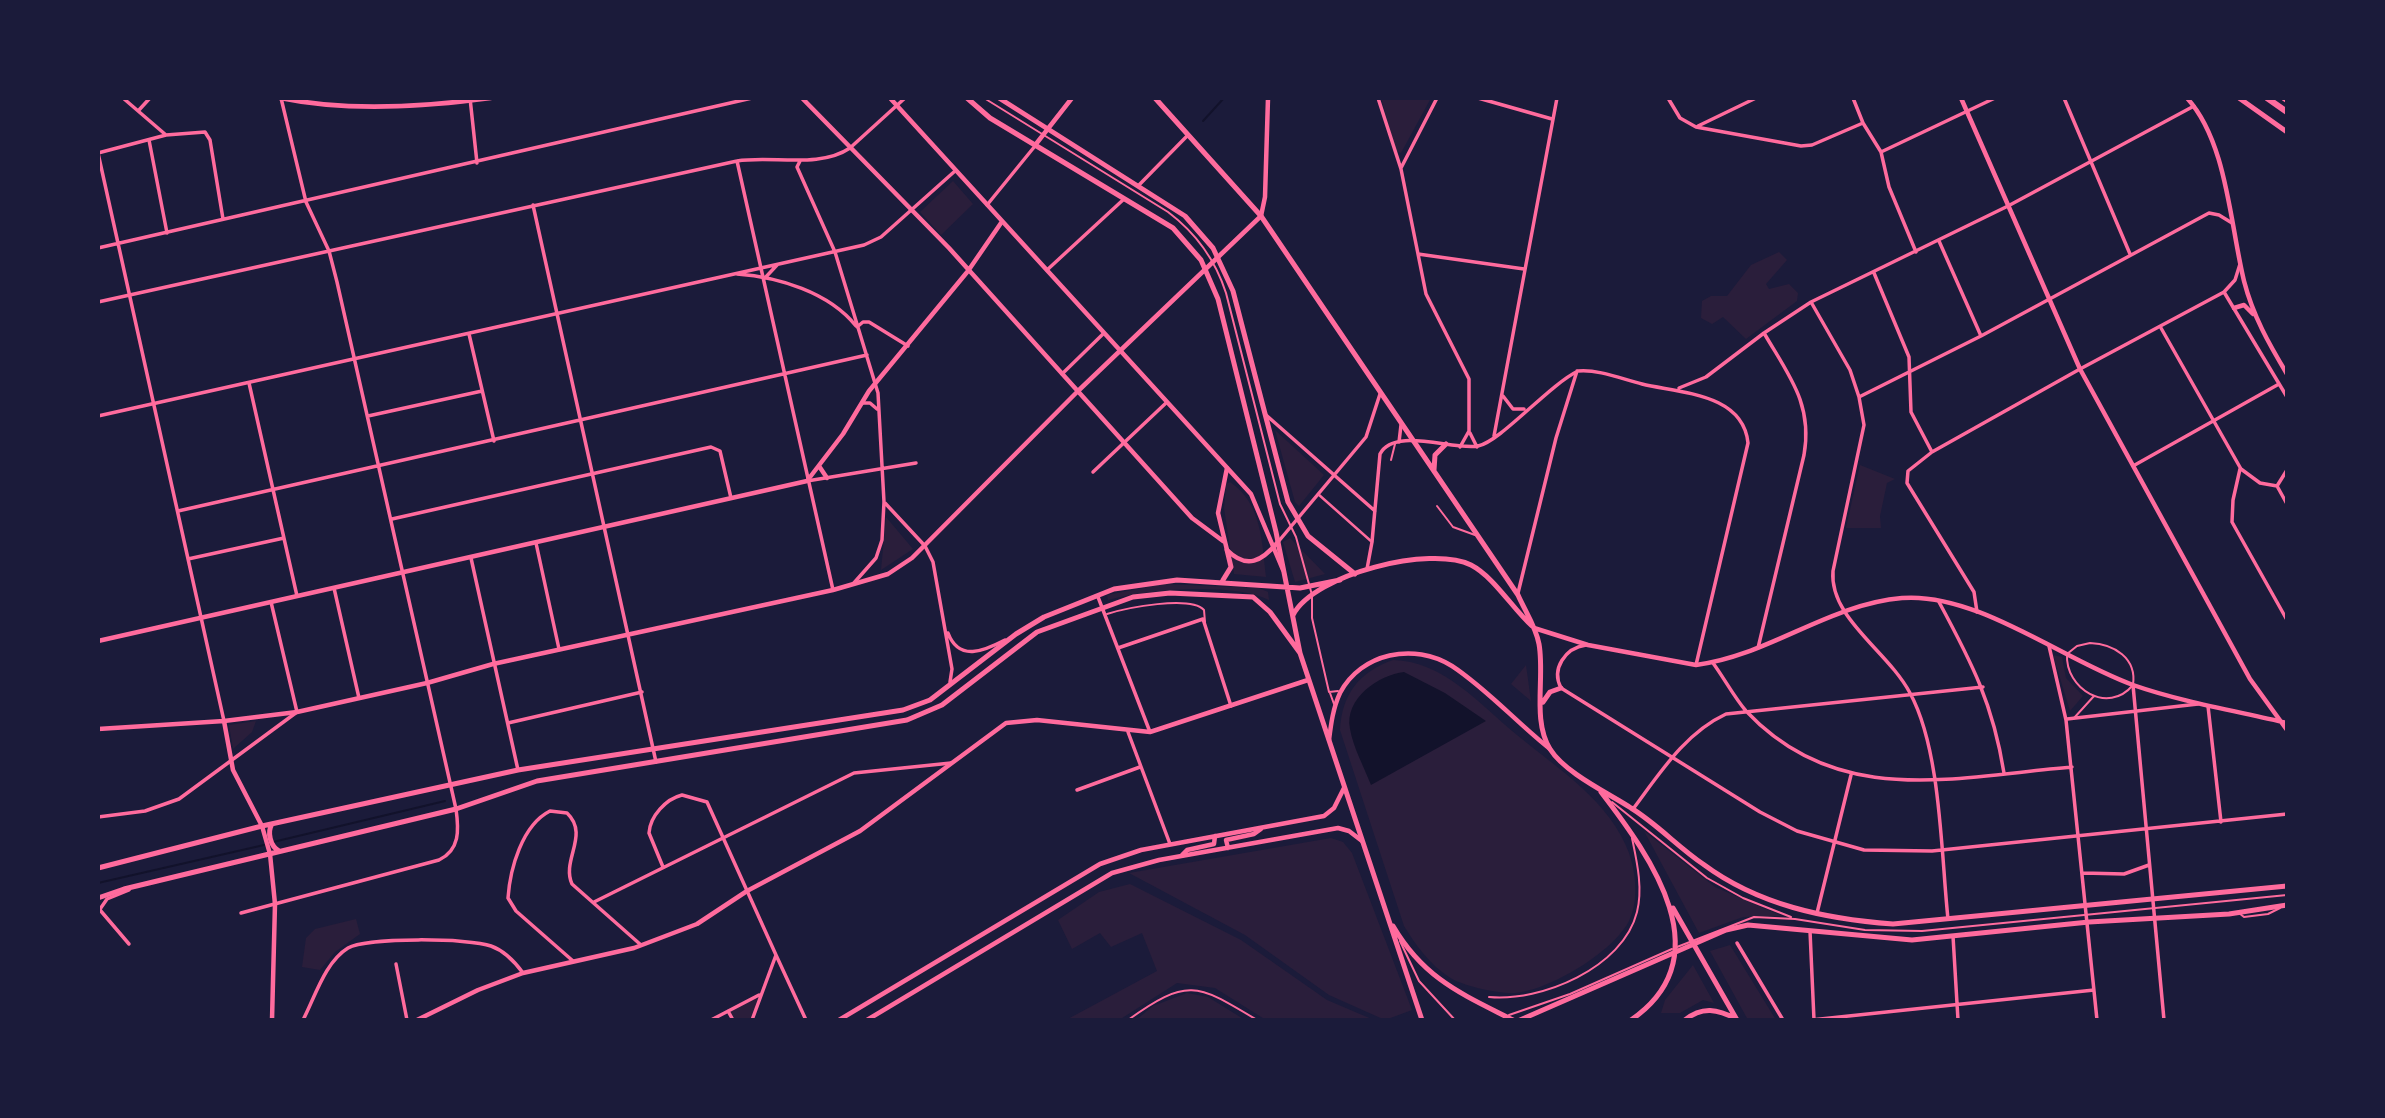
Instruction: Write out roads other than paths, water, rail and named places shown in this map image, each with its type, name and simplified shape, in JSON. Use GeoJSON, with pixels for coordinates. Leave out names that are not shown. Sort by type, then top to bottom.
{"type":"FeatureCollection","features":[{"type":"Feature","properties":{"kind":"highway"},"geometry":{"type":"LineString","coordinates":[[2267,98],[2287,112]]}},
{"type":"Feature","properties":{"kind":"main road"},"geometry":{"type":"LineString","coordinates":[[967,98],[990,118],[1125,197],[1173,229],[1193,248],[1205,267],[1218,299],[1278,542],[1300,653],[1422,1020]]}},
{"type":"Feature","properties":{"kind":"main road"},"geometry":{"type":"LineString","coordinates":[[999,98],[1185,216],[1215,258],[1233,291],[1285,494],[1296,519],[1316,544],[1355,574]]}},
{"type":"Feature","properties":{"kind":"main road"},"geometry":{"type":"LineString","coordinates":[[1155,98],[1261,216],[1518,596],[1534,628],[1542,672],[1542,725],[1550,750],[1599,789],[1633,809],[1723,878],[1788,907],[1816,915],[1893,924],[1948,921],[2287,886]]}},
{"type":"Feature","properties":{"kind":"main road"},"geometry":{"type":"LineString","coordinates":[[2238,98],[2287,132]]}},
{"type":"Feature","properties":{"kind":"main road"},"geometry":{"type":"LineString","coordinates":[[1434,473],[1435,455],[1446,444]]}},
{"type":"Feature","properties":{"kind":"main road"},"geometry":{"type":"LineString","coordinates":[[1223,580],[1231,567],[1227,550]]}},
{"type":"Feature","properties":{"kind":"main road"},"geometry":{"type":"LineString","coordinates":[[1292,616],[1300,604],[1311,595],[1340,580],[1366,571],[1420,559],[1459,561],[1480,572],[1534,628]]}},
{"type":"Feature","properties":{"kind":"main road"},"geometry":{"type":"LineString","coordinates":[[98,868],[265,830],[272,824],[518,770],[874,717],[914,707],[948,688],[1016,634],[1062,608],[1097,594],[1150,582],[1223,580],[1309,586],[1340,580]]}},
{"type":"Feature","properties":{"kind":"main road"},"geometry":{"type":"LineString","coordinates":[[98,898],[270,849],[279,851],[456,809],[537,782],[921,716],[951,699],[1037,632],[1101,606],[1133,597],[1162,593],[1248,596],[1262,602],[1300,653]]}},
{"type":"Feature","properties":{"kind":"main road"},"geometry":{"type":"LineString","coordinates":[[1542,705],[1548,694],[1561,688]]}},
{"type":"Feature","properties":{"kind":"main road"},"geometry":{"type":"LineString","coordinates":[[1599,789],[1631,835],[1736,1019]]}},
{"type":"Feature","properties":{"kind":"main road"},"geometry":{"type":"LineString","coordinates":[[265,830],[270,849]]}},
{"type":"Feature","properties":{"kind":"main road"},"geometry":{"type":"LineString","coordinates":[[1630,1020],[1659,994],[1675,962],[1676,930],[1668,899]]}},
{"type":"Feature","properties":{"kind":"main road"},"geometry":{"type":"LineString","coordinates":[[1520,1020],[1541,1007],[1582,995],[1725,928],[1758,925],[1901,940],[2089,919],[2239,912],[2287,905]]}},
{"type":"Feature","properties":{"kind":"main road"},"geometry":{"type":"LineString","coordinates":[[1388,917],[1419,961],[1438,980],[1503,1018],[1513,1020]]}},
{"type":"Feature","properties":{"kind":"main road"},"geometry":{"type":"LineString","coordinates":[[1685,1020],[1698,1012],[1716,1010],[1736,1019]]}},
{"type":"Feature","properties":{"kind":"main road"},"geometry":{"type":"LineString","coordinates":[[1693,1020],[1698,1012]]}},
{"type":"Feature","properties":{"kind":"street"},"geometry":{"type":"LineString","coordinates":[[123,98],[166,135]]}},
{"type":"Feature","properties":{"kind":"street"},"geometry":{"type":"LineString","coordinates":[[139,110],[150,98]]}},
{"type":"Feature","properties":{"kind":"street"},"geometry":{"type":"LineString","coordinates":[[240,913],[439,860],[452,852],[458,833],[456,809],[356,359],[329,251],[306,202],[281,98],[346,106],[491,98]]}},
{"type":"Feature","properties":{"kind":"street"},"geometry":{"type":"LineString","coordinates":[[98,248],[752,98]]}},
{"type":"Feature","properties":{"kind":"street"},"geometry":{"type":"LineString","coordinates":[[802,98],[913,211],[1192,519],[1223,541]]}},
{"type":"Feature","properties":{"kind":"street"},"geometry":{"type":"LineString","coordinates":[[890,98],[1256,501],[1272,550],[1283,572]]}},
{"type":"Feature","properties":{"kind":"street"},"geometry":{"type":"LineString","coordinates":[[98,302],[737,161],[800,161],[850,148],[905,98]]}},
{"type":"Feature","properties":{"kind":"street"},"geometry":{"type":"LineString","coordinates":[[986,206],[1072,98]]}},
{"type":"Feature","properties":{"kind":"street"},"geometry":{"type":"LineString","coordinates":[[98,729],[224,721],[298,712],[427,683],[493,664],[851,586],[888,574],[925,546],[1078,391],[1261,216],[1265,197],[1268,98]]}},
{"type":"Feature","properties":{"kind":"street"},"geometry":{"type":"LineString","coordinates":[[1378,98],[1401,169],[1432,309],[1469,379],[1469,431],[1477,447]]}},
{"type":"Feature","properties":{"kind":"street"},"geometry":{"type":"LineString","coordinates":[[1401,169],[1437,98]]}},
{"type":"Feature","properties":{"kind":"street"},"geometry":{"type":"LineString","coordinates":[[1478,98],[1497,100],[1552,120]]}},
{"type":"Feature","properties":{"kind":"street"},"geometry":{"type":"LineString","coordinates":[[1494,438],[1557,98]]}},
{"type":"Feature","properties":{"kind":"street"},"geometry":{"type":"LineString","coordinates":[[1668,98],[1679,118],[1696,127],[1807,146],[1863,123]]}},
{"type":"Feature","properties":{"kind":"street"},"geometry":{"type":"LineString","coordinates":[[1696,127],[1756,98]]}},
{"type":"Feature","properties":{"kind":"street"},"geometry":{"type":"LineString","coordinates":[[1853,98],[1863,123],[1881,152],[1889,187],[1916,252]]}},
{"type":"Feature","properties":{"kind":"street"},"geometry":{"type":"LineString","coordinates":[[1961,98],[2080,369],[2250,679],[2287,730]]}},
{"type":"Feature","properties":{"kind":"street"},"geometry":{"type":"LineString","coordinates":[[1881,152],[1995,98]]}},
{"type":"Feature","properties":{"kind":"street"},"geometry":{"type":"LineString","coordinates":[[2064,98],[2130,254]]}},
{"type":"Feature","properties":{"kind":"street"},"geometry":{"type":"LineString","coordinates":[[2187,98],[2204,119],[2214,143],[2240,262],[2256,317],[2287,374]]}},
{"type":"Feature","properties":{"kind":"street"},"geometry":{"type":"LineString","coordinates":[[470,99],[477,163]]}},
{"type":"Feature","properties":{"kind":"street"},"geometry":{"type":"LineString","coordinates":[[1366,571],[1372,542],[1380,454],[1385,447],[1412,440],[1477,447],[1494,438],[1560,379],[1578,371],[1651,387],[1677,388],[1695,384],[1764,332],[1811,302],[2008,206],[2194,106]]}},
{"type":"Feature","properties":{"kind":"street"},"geometry":{"type":"LineString","coordinates":[[223,219],[210,140],[203,131],[166,135],[98,153],[231,761],[265,830]]}},
{"type":"Feature","properties":{"kind":"street"},"geometry":{"type":"LineString","coordinates":[[1139,185],[1190,134]]}},
{"type":"Feature","properties":{"kind":"street"},"geometry":{"type":"LineString","coordinates":[[149,140],[167,233]]}},
{"type":"Feature","properties":{"kind":"street"},"geometry":{"type":"LineString","coordinates":[[737,161],[833,590]]}},
{"type":"Feature","properties":{"kind":"street"},"geometry":{"type":"LineString","coordinates":[[800,161],[797,167],[799,177],[816,205],[835,252],[876,383],[884,502],[880,550],[851,586]]}},
{"type":"Feature","properties":{"kind":"street"},"geometry":{"type":"LineString","coordinates":[[98,416],[778,265],[874,241],[913,211],[955,171]]}},
{"type":"Feature","properties":{"kind":"street"},"geometry":{"type":"LineString","coordinates":[[1046,271],[1125,197]]}},
{"type":"Feature","properties":{"kind":"street"},"geometry":{"type":"LineString","coordinates":[[533,205],[656,762]]}},
{"type":"Feature","properties":{"kind":"street"},"geometry":{"type":"LineString","coordinates":[[1859,397],[1981,336],[2209,214],[2219,215],[2232,223]]}},
{"type":"Feature","properties":{"kind":"street"},"geometry":{"type":"LineString","coordinates":[[807,481],[876,383],[968,271],[1001,223]]}},
{"type":"Feature","properties":{"kind":"street"},"geometry":{"type":"LineString","coordinates":[[1939,241],[1981,336]]}},
{"type":"Feature","properties":{"kind":"street"},"geometry":{"type":"LineString","coordinates":[[1418,254],[1524,269]]}},
{"type":"Feature","properties":{"kind":"street"},"geometry":{"type":"LineString","coordinates":[[1977,612],[1974,593],[1907,483],[1908,471],[1933,452],[2224,292],[2235,279],[2240,262]]}},
{"type":"Feature","properties":{"kind":"street"},"geometry":{"type":"LineString","coordinates":[[764,279],[778,265]]}},
{"type":"Feature","properties":{"kind":"street"},"geometry":{"type":"LineString","coordinates":[[1874,273],[1906,349],[1912,371],[1910,407],[1933,452]]}},
{"type":"Feature","properties":{"kind":"street"},"geometry":{"type":"LineString","coordinates":[[732,274],[806,290],[836,307],[857,327]]}},
{"type":"Feature","properties":{"kind":"street"},"geometry":{"type":"LineString","coordinates":[[2224,292],[2287,397]]}},
{"type":"Feature","properties":{"kind":"street"},"geometry":{"type":"LineString","coordinates":[[1811,302],[1850,370],[1859,397],[1863,439],[1832,581],[1842,612],[1882,653],[1911,694],[1922,724],[1934,780],[1948,921]]}},
{"type":"Feature","properties":{"kind":"street"},"geometry":{"type":"LineString","coordinates":[[2234,308],[2244,305],[2256,317]]}},
{"type":"Feature","properties":{"kind":"street"},"geometry":{"type":"LineString","coordinates":[[857,327],[863,322],[869,322],[908,346]]}},
{"type":"Feature","properties":{"kind":"street"},"geometry":{"type":"LineString","coordinates":[[2161,328],[2241,469],[2260,483],[2277,486]]}},
{"type":"Feature","properties":{"kind":"street"},"geometry":{"type":"LineString","coordinates":[[1758,648],[1804,456],[1807,426],[1800,398],[1764,332]]}},
{"type":"Feature","properties":{"kind":"street"},"geometry":{"type":"LineString","coordinates":[[469,334],[494,441]]}},
{"type":"Feature","properties":{"kind":"street"},"geometry":{"type":"LineString","coordinates":[[1062,375],[1103,334]]}},
{"type":"Feature","properties":{"kind":"street"},"geometry":{"type":"LineString","coordinates":[[178,511],[785,376],[867,355]]}},
{"type":"Feature","properties":{"kind":"street"},"geometry":{"type":"LineString","coordinates":[[1518,596],[1556,438],[1578,371]]}},
{"type":"Feature","properties":{"kind":"street"},"geometry":{"type":"LineString","coordinates":[[249,383],[297,596]]}},
{"type":"Feature","properties":{"kind":"street"},"geometry":{"type":"LineString","coordinates":[[1695,384],[1698,395]]}},
{"type":"Feature","properties":{"kind":"street"},"geometry":{"type":"LineString","coordinates":[[2133,466],[2279,384]]}},
{"type":"Feature","properties":{"kind":"street"},"geometry":{"type":"LineString","coordinates":[[1677,388],[1698,395],[1737,415],[1747,432],[1748,443],[1696,665]]}},
{"type":"Feature","properties":{"kind":"street"},"geometry":{"type":"LineString","coordinates":[[368,416],[482,391]]}},
{"type":"Feature","properties":{"kind":"street"},"geometry":{"type":"LineString","coordinates":[[1227,468],[1219,508],[1223,541],[1227,550],[1249,563],[1260,560],[1272,550],[1368,434],[1380,394]]}},
{"type":"Feature","properties":{"kind":"street"},"geometry":{"type":"LineString","coordinates":[[1502,394],[1513,409],[1526,410]]}},
{"type":"Feature","properties":{"kind":"street"},"geometry":{"type":"LineString","coordinates":[[861,403],[870,403],[878,411]]}},
{"type":"Feature","properties":{"kind":"street"},"geometry":{"type":"LineString","coordinates":[[1093,472],[1166,403]]}},
{"type":"Feature","properties":{"kind":"street"},"geometry":{"type":"LineString","coordinates":[[1264,414],[1375,511]]}},
{"type":"Feature","properties":{"kind":"street"},"geometry":{"type":"LineString","coordinates":[[1396,444],[1400,423]]}},
{"type":"Feature","properties":{"kind":"street"},"geometry":{"type":"LineString","coordinates":[[1460,447],[1469,431]]}},
{"type":"Feature","properties":{"kind":"street"},"geometry":{"type":"LineString","coordinates":[[392,519],[711,447],[717,448],[721,455],[731,498]]}},
{"type":"Feature","properties":{"kind":"street"},"geometry":{"type":"LineString","coordinates":[[98,641],[807,481],[916,463]]}},
{"type":"Feature","properties":{"kind":"street"},"geometry":{"type":"LineString","coordinates":[[819,465],[827,478]]}},
{"type":"Feature","properties":{"kind":"street"},"geometry":{"type":"LineString","coordinates":[[2241,469],[2233,500],[2232,522],[2287,620]]}},
{"type":"Feature","properties":{"kind":"street"},"geometry":{"type":"LineString","coordinates":[[2277,486],[2287,470]]}},
{"type":"Feature","properties":{"kind":"street"},"geometry":{"type":"LineString","coordinates":[[2277,486],[2287,504]]}},
{"type":"Feature","properties":{"kind":"street"},"geometry":{"type":"LineString","coordinates":[[1318,494],[1372,542]]}},
{"type":"Feature","properties":{"kind":"street"},"geometry":{"type":"LineString","coordinates":[[884,502],[925,546],[933,562],[953,675],[948,688]]}},
{"type":"Feature","properties":{"kind":"street"},"geometry":{"type":"LineString","coordinates":[[188,559],[284,538]]}},
{"type":"Feature","properties":{"kind":"street"},"geometry":{"type":"LineString","coordinates":[[536,543],[559,649]]}},
{"type":"Feature","properties":{"kind":"street"},"geometry":{"type":"LineString","coordinates":[[471,558],[518,770]]}},
{"type":"Feature","properties":{"kind":"street"},"geometry":{"type":"LineString","coordinates":[[334,588],[359,698]]}},
{"type":"Feature","properties":{"kind":"street"},"geometry":{"type":"LineString","coordinates":[[1097,594],[1150,732]]}},
{"type":"Feature","properties":{"kind":"street"},"geometry":{"type":"LineString","coordinates":[[1534,628],[1588,645],[1696,665],[1713,663],[1758,648],[1842,612],[1905,598],[1939,602],[1977,612],[2133,685],[2287,723]]}},
{"type":"Feature","properties":{"kind":"street"},"geometry":{"type":"LineString","coordinates":[[271,602],[298,712]]}},
{"type":"Feature","properties":{"kind":"street"},"geometry":{"type":"LineString","coordinates":[[1939,602],[1983,687],[1999,738],[2004,773]]}},
{"type":"Feature","properties":{"kind":"street"},"geometry":{"type":"LineString","coordinates":[[1118,648],[1198,619],[1205,623],[1231,706]]}},
{"type":"Feature","properties":{"kind":"street"},"geometry":{"type":"LineString","coordinates":[[946,628],[953,644],[964,652],[982,650],[1016,634]]}},
{"type":"Feature","properties":{"kind":"street"},"geometry":{"type":"LineString","coordinates":[[1588,645],[1575,648],[1558,667],[1556,677],[1561,688],[1760,813],[1834,844],[1881,852],[1940,850],[2287,814]]}},
{"type":"Feature","properties":{"kind":"street"},"geometry":{"type":"LineString","coordinates":[[2049,646],[2066,720],[2098,1020]]}},
{"type":"Feature","properties":{"kind":"street"},"geometry":{"type":"LineString","coordinates":[[1329,744],[1335,708],[1343,690],[1361,668],[1391,654],[1424,656],[1452,666],[1550,750]]}},
{"type":"Feature","properties":{"kind":"street"},"geometry":{"type":"LineString","coordinates":[[1713,663],[1746,710],[1797,751],[1851,775],[1877,780],[1934,780],[2072,767]]}},
{"type":"Feature","properties":{"kind":"street"},"geometry":{"type":"LineString","coordinates":[[417,1020],[478,990],[523,973],[641,945],[697,924],[747,891],[860,831],[993,730],[1015,721],[1037,720],[1128,732],[1150,732],[1308,680]]}},
{"type":"Feature","properties":{"kind":"street"},"geometry":{"type":"LineString","coordinates":[[2133,685],[2164,1020]]}},
{"type":"Feature","properties":{"kind":"street"},"geometry":{"type":"LineString","coordinates":[[1633,809],[1672,758],[1712,720],[1746,710],[1983,687]]}},
{"type":"Feature","properties":{"kind":"street"},"geometry":{"type":"LineString","coordinates":[[508,723],[642,692]]}},
{"type":"Feature","properties":{"kind":"street"},"geometry":{"type":"LineString","coordinates":[[2066,720],[2206,704]]}},
{"type":"Feature","properties":{"kind":"street"},"geometry":{"type":"LineString","coordinates":[[2206,704],[2221,822]]}},
{"type":"Feature","properties":{"kind":"street"},"geometry":{"type":"LineString","coordinates":[[98,817],[145,811],[179,800],[298,712]]}},
{"type":"Feature","properties":{"kind":"street"},"geometry":{"type":"LineString","coordinates":[[1128,732],[1170,844]]}},
{"type":"Feature","properties":{"kind":"street"},"geometry":{"type":"LineString","coordinates":[[594,902],[854,773],[951,763]]}},
{"type":"Feature","properties":{"kind":"street"},"geometry":{"type":"LineString","coordinates":[[1077,790],[1140,767]]}},
{"type":"Feature","properties":{"kind":"street"},"geometry":{"type":"LineString","coordinates":[[1816,915],[1851,775]]}},
{"type":"Feature","properties":{"kind":"street"},"geometry":{"type":"LineString","coordinates":[[839,1020],[1114,858],[1170,844],[1327,815],[1344,789]]}},
{"type":"Feature","properties":{"kind":"street"},"geometry":{"type":"LineString","coordinates":[[663,867],[651,839],[649,826],[657,812],[676,796],[688,795],[707,802],[806,1020]]}},
{"type":"Feature","properties":{"kind":"street"},"geometry":{"type":"LineString","coordinates":[[573,961],[516,911],[508,898],[519,852],[542,815],[559,810],[573,819],[578,836],[570,881],[641,945]]}},
{"type":"Feature","properties":{"kind":"street"},"geometry":{"type":"LineString","coordinates":[[1228,848],[1226,840],[1254,834],[1261,828]]}},
{"type":"Feature","properties":{"kind":"street"},"geometry":{"type":"LineString","coordinates":[[867,1020],[1112,873],[1134,865],[1338,828],[1349,831],[1362,841]]}},
{"type":"Feature","properties":{"kind":"street"},"geometry":{"type":"LineString","coordinates":[[1182,856],[1187,850],[1214,844],[1215,836]]}},
{"type":"Feature","properties":{"kind":"street"},"geometry":{"type":"LineString","coordinates":[[270,849],[275,904],[272,1020]]}},
{"type":"Feature","properties":{"kind":"street"},"geometry":{"type":"LineString","coordinates":[[2083,873],[2124,874],[2150,864]]}},
{"type":"Feature","properties":{"kind":"street"},"geometry":{"type":"LineString","coordinates":[[130,944],[99,911],[112,896],[152,883]]}},
{"type":"Feature","properties":{"kind":"street"},"geometry":{"type":"LineString","coordinates":[[1043,898],[1043,905],[1050,909]]}},
{"type":"Feature","properties":{"kind":"street"},"geometry":{"type":"LineString","coordinates":[[1022,911],[1030,921]]}},
{"type":"Feature","properties":{"kind":"street"},"geometry":{"type":"LineString","coordinates":[[1810,931],[1813,1020],[2095,990]]}},
{"type":"Feature","properties":{"kind":"street"},"geometry":{"type":"LineString","coordinates":[[1952,936],[1958,1020]]}},
{"type":"Feature","properties":{"kind":"street"},"geometry":{"type":"LineString","coordinates":[[303,1020],[332,963],[348,947],[369,940],[481,943],[501,951],[523,973]]}},
{"type":"Feature","properties":{"kind":"street"},"geometry":{"type":"LineString","coordinates":[[1737,943],[1783,1020]]}},
{"type":"Feature","properties":{"kind":"street"},"geometry":{"type":"LineString","coordinates":[[752,1020],[776,955]]}},
{"type":"Feature","properties":{"kind":"street"},"geometry":{"type":"LineString","coordinates":[[396,964],[407,1020]]}},
{"type":"Feature","properties":{"kind":"street"},"geometry":{"type":"LineString","coordinates":[[897,985],[898,995],[903,998]]}},
{"type":"Feature","properties":{"kind":"street"},"geometry":{"type":"LineString","coordinates":[[711,1020],[760,994]]}},
{"type":"Feature","properties":{"kind":"street"},"geometry":{"type":"LineString","coordinates":[[727,1011],[733,1020]]}},
{"type":"Feature","properties":{"kind":"lane"},"geometry":{"type":"LineString","coordinates":[[984,98],[1168,212],[1191,231],[1215,258],[1277,495],[1296,537],[1311,595],[1312,618],[1335,708]]}},
{"type":"Feature","properties":{"kind":"lane"},"geometry":{"type":"LineString","coordinates":[[1391,460],[1396,444]]}},
{"type":"Feature","properties":{"kind":"lane"},"geometry":{"type":"LineString","coordinates":[[1437,506],[1453,527],[1476,535]]}},
{"type":"Feature","properties":{"kind":"lane"},"geometry":{"type":"LineString","coordinates":[[1105,614],[1134,607],[1196,604],[1205,611],[1205,623]]}},
{"type":"Feature","properties":{"kind":"lane"},"geometry":{"type":"LineString","coordinates":[[2090,643],[2113,648],[2130,663],[2133,685],[2118,698],[2095,695],[2073,680],[2067,669],[2067,654],[2077,646],[2090,643]]}},
{"type":"Feature","properties":{"kind":"lane"},"geometry":{"type":"LineString","coordinates":[[1329,692],[1332,694],[1343,690]]}},
{"type":"Feature","properties":{"kind":"lane"},"geometry":{"type":"LineString","coordinates":[[2074,718],[2095,695]]}},
{"type":"Feature","properties":{"kind":"lane"},"geometry":{"type":"LineString","coordinates":[[1605,797],[1707,878],[1743,898],[1795,919]]}},
{"type":"Feature","properties":{"kind":"lane"},"geometry":{"type":"LineString","coordinates":[[1489,997],[1512,999],[1580,976],[1620,946],[1634,923],[1640,897],[1631,835]]}},
{"type":"Feature","properties":{"kind":"lane"},"geometry":{"type":"LineString","coordinates":[[1725,928],[1754,917],[1795,919],[1865,930],[1902,932],[2089,919],[2287,895]]}},
{"type":"Feature","properties":{"kind":"lane"},"geometry":{"type":"LineString","coordinates":[[1395,930],[1413,971],[1454,1020]]}},
{"type":"Feature","properties":{"kind":"lane"},"geometry":{"type":"LineString","coordinates":[[1128,1020],[1170,993],[1187,989],[1218,997],[1257,1020]]}},
{"type":"Feature","properties":{"kind":"lane"},"geometry":{"type":"LineString","coordinates":[[1503,1018],[1541,1007]]}},
{"type":"Feature","properties":{"kind":"waterway"},"geometry":{"type":"LineString","coordinates":[[1203,121],[1224,98]]}},
{"type":"Feature","properties":{"kind":"waterway"},"geometry":{"type":"LineString","coordinates":[[273,842],[445,801]]}},
{"type":"Feature","properties":{"kind":"waterway"},"geometry":{"type":"LineString","coordinates":[[98,883],[264,845]]}}]}
